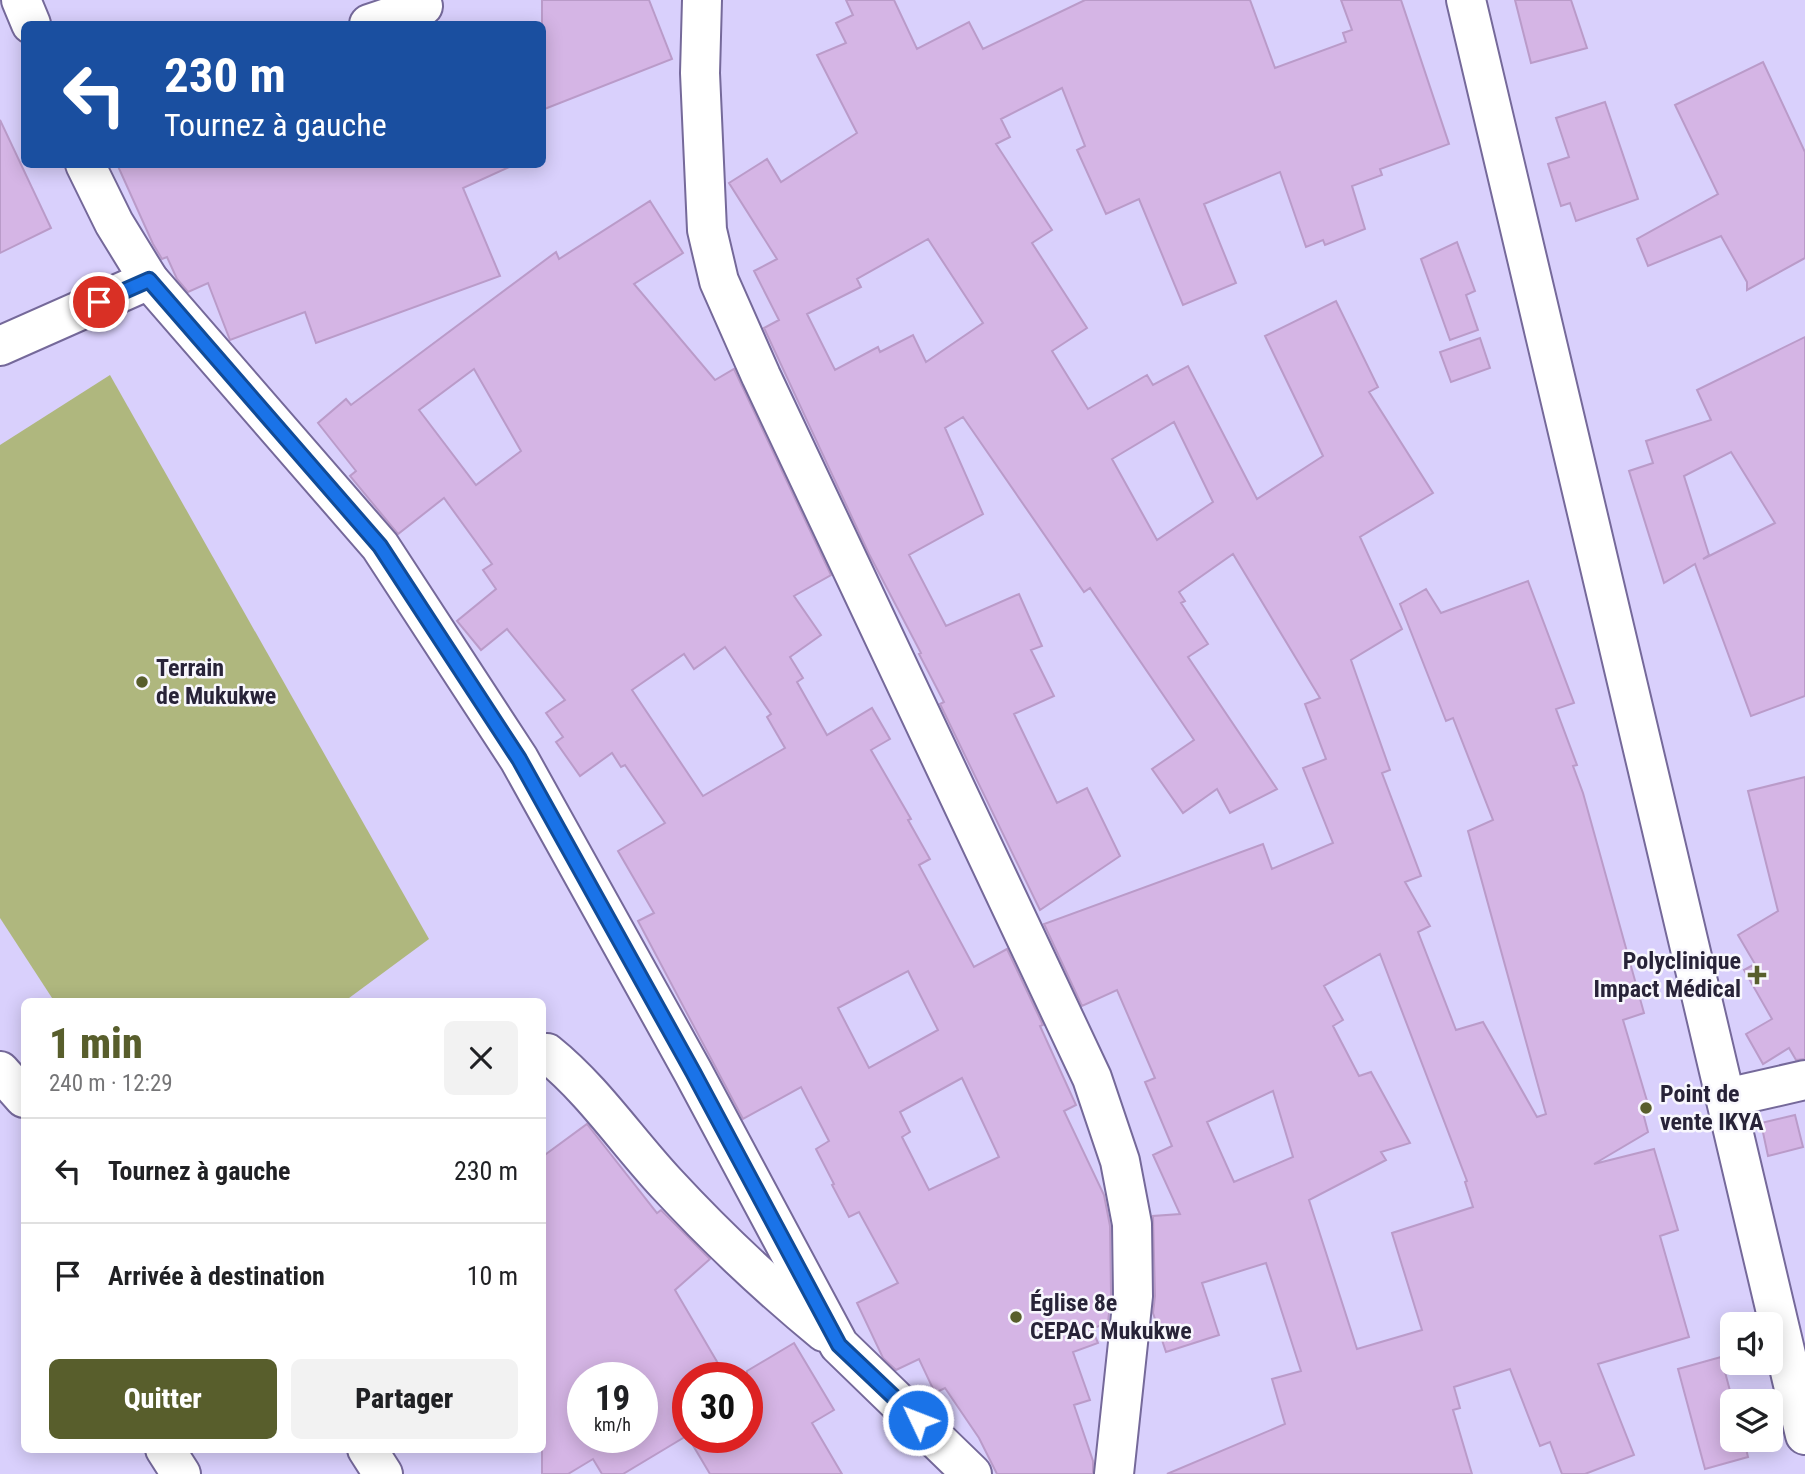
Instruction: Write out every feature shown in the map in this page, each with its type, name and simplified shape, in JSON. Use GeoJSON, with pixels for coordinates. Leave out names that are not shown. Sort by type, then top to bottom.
{"type":"FeatureCollection","features":[{"type":"Feature","properties":{"kind":"street"},"geometry":{"type":"LineString","coordinates":[[20,0],[30,21]]}},
{"type":"Feature","properties":{"kind":"street"},"geometry":{"type":"LineString","coordinates":[[702,0],[700,73],[706,216],[719,281],[761,376],[1092,1078],[1120,1161],[1132,1224],[1133,1296],[1114,1474]]}},
{"type":"Feature","properties":{"kind":"street"},"geometry":{"type":"LineString","coordinates":[[1466,0],[1805,1436]]}},
{"type":"Feature","properties":{"kind":"street"},"geometry":{"type":"LineString","coordinates":[[378,21],[422,6]]}},
{"type":"Feature","properties":{"kind":"street"},"geometry":{"type":"LineString","coordinates":[[87,168],[114,223],[149,280],[380,546],[511,748],[693,1072],[839,1345]]}},
{"type":"Feature","properties":{"kind":"street"},"geometry":{"type":"LineString","coordinates":[[0,346],[149,280]]}},
{"type":"Feature","properties":{"kind":"street"},"geometry":{"type":"LineString","coordinates":[[546,1053],[573,1074],[666,1183],[763,1280],[839,1345],[972,1474]]}},
{"type":"Feature","properties":{"kind":"street"},"geometry":{"type":"LineString","coordinates":[[0,1071],[21,1095]]}},
{"type":"Feature","properties":{"kind":"street"},"geometry":{"type":"LineString","coordinates":[[1726,1098],[1805,1080]]}},
{"type":"Feature","properties":{"kind":"street"},"geometry":{"type":"LineString","coordinates":[[168,1453],[181,1474]]}},
{"type":"Feature","properties":{"kind":"street"},"geometry":{"type":"LineString","coordinates":[[370,1453],[383,1474]]}},
{"type":"Feature","properties":{"kind":"green space","name":"Terrain de Mukukwe"},"geometry":{"type":"Polygon","coordinates":[[[110,375],[429,939],[349,998],[52,998],[0,918],[0,445],[110,375]]]}},
{"type":"Feature","properties":{"kind":"building"},"geometry":{"type":"Polygon","coordinates":[[[542,0],[649,0],[672,59],[546,108],[546,21],[542,21],[542,0]]]}},
{"type":"Feature","properties":{"kind":"building"},"geometry":{"type":"Polygon","coordinates":[[[846,0],[894,0],[917,49],[969,22],[983,49],[1085,0],[1250,0],[1275,68],[1346,42],[1343,33],[1352,30],[1341,0],[1401,0],[1449,144],[1380,169],[1382,175],[1352,186],[1365,229],[1325,245],[1323,240],[1306,247],[1280,172],[1204,204],[1236,283],[1183,305],[1139,199],[1106,214],[1077,150],[1085,146],[1062,88],[1001,119],[1010,137],[996,144],[1052,230],[1032,243],[1087,328],[1052,351],[1088,409],[1147,375],[1153,385],[1188,366],[1257,499],[1323,456],[1265,336],[1336,301],[1378,387],[1369,392],[1433,493],[1360,537],[1402,629],[1351,660],[1390,770],[1382,773],[1421,876],[1405,882],[1430,926],[1418,932],[1456,1030],[1483,1022],[1537,1117],[1546,1114],[1468,831],[1493,820],[1453,718],[1446,721],[1400,604],[1426,589],[1441,613],[1528,581],[1574,703],[1556,709],[1577,765],[1573,766],[1583,793],[1644,1013],[1623,1020],[1650,1111],[1643,1113],[1648,1132],[1594,1164],[1654,1149],[1678,1230],[1660,1236],[1689,1337],[1598,1364],[1634,1455],[1585,1474],[1562,1474],[1550,1442],[1540,1446],[1510,1369],[1454,1387],[1460,1408],[1453,1410],[1472,1474],[1167,1474],[1285,1424],[1272,1379],[1301,1371],[1266,1263],[1202,1283],[1219,1335],[1166,1352],[1153,1313],[1153,1216],[1180,1214],[1153,1155],[1172,1146],[1145,1082],[1155,1078],[1117,990],[1082,1006],[1044,924],[1263,844],[1272,869],[1333,843],[1303,768],[1326,759],[1305,704],[1320,698],[1233,554],[1179,592],[1185,601],[1181,603],[1208,644],[1188,657],[1277,789],[1230,813],[1217,789],[1183,813],[1152,769],[1194,740],[1090,588],[1084,592],[963,417],[945,428],[983,514],[909,555],[946,626],[1019,594],[1042,646],[1031,650],[1054,696],[1014,714],[1057,803],[1087,788],[1120,856],[1040,910],[940,704],[944,702],[919,654],[921,653],[869,554],[764,328],[779,320],[754,271],[777,259],[729,183],[767,159],[781,182],[857,133],[817,55],[846,43],[836,23],[853,15],[846,0]],[[928,239],[857,279],[861,287],[807,314],[835,370],[878,347],[880,352],[913,335],[926,362],[983,323],[928,239]],[[1174,422],[1112,459],[1157,540],[1213,502],[1174,422]],[[1380,954],[1324,986],[1343,1020],[1333,1026],[1359,1076],[1371,1072],[1410,1143],[1381,1152],[1386,1160],[1309,1200],[1357,1349],[1422,1330],[1392,1233],[1473,1207],[1465,1182],[1467,1181],[1380,954]],[[1273,1091],[1207,1122],[1234,1182],[1293,1157],[1273,1091]]]}},
{"type":"Feature","properties":{"kind":"building"},"geometry":{"type":"Polygon","coordinates":[[[1515,0],[1571,0],[1587,48],[1531,63],[1515,0]]]}},
{"type":"Feature","properties":{"kind":"building"},"geometry":{"type":"Polygon","coordinates":[[[1763,62],[1805,152],[1805,258],[1747,290],[1747,282],[1721,236],[1648,266],[1637,239],[1718,194],[1675,105],[1763,62]]]}},
{"type":"Feature","properties":{"kind":"building"},"geometry":{"type":"Polygon","coordinates":[[[1605,102],[1638,199],[1576,221],[1570,203],[1561,206],[1548,164],[1569,157],[1556,118],[1605,102]]]}},
{"type":"Feature","properties":{"kind":"building"},"geometry":{"type":"Polygon","coordinates":[[[0,120],[51,228],[0,253],[0,120]]]}},
{"type":"Feature","properties":{"kind":"building"},"geometry":{"type":"Polygon","coordinates":[[[119,168],[507,168],[463,188],[500,276],[316,343],[305,312],[230,340],[208,283],[188,292],[177,279],[167,257],[162,259],[119,168]]]}},
{"type":"Feature","properties":{"kind":"building"},"geometry":{"type":"Polygon","coordinates":[[[650,201],[683,253],[634,284],[715,380],[734,369],[831,575],[794,596],[821,635],[790,657],[803,678],[797,682],[827,735],[872,708],[890,739],[871,750],[911,819],[908,820],[930,859],[919,865],[974,967],[1007,949],[1043,1025],[1040,1026],[1076,1105],[1064,1111],[1104,1195],[1110,1226],[1111,1295],[1108,1322],[1092,1329],[1098,1343],[1073,1352],[1090,1400],[1074,1405],[1093,1461],[1093,1474],[997,1474],[979,1438],[945,1388],[935,1393],[919,1359],[896,1370],[883,1358],[857,1303],[898,1283],[859,1212],[849,1217],[832,1185],[834,1184],[816,1149],[829,1141],[801,1087],[743,1119],[638,921],[654,913],[618,851],[665,823],[625,765],[621,767],[612,753],[580,776],[556,742],[563,737],[546,713],[565,700],[507,629],[481,650],[457,621],[496,589],[483,570],[492,564],[444,498],[398,534],[350,476],[356,471],[318,423],[346,399],[351,405],[556,252],[559,259],[650,201]],[[474,369],[419,410],[476,485],[521,451],[474,369]],[[725,647],[694,669],[684,654],[632,690],[703,796],[785,748],[767,717],[771,714],[725,647]],[[908,971],[838,1008],[869,1068],[938,1030],[908,971]],[[962,1078],[900,1112],[910,1132],[902,1137],[929,1190],[999,1157],[962,1078]]]}},
{"type":"Feature","properties":{"kind":"building"},"geometry":{"type":"Polygon","coordinates":[[[1457,242],[1475,291],[1466,295],[1478,330],[1450,340],[1421,259],[1457,242]]]}},
{"type":"Feature","properties":{"kind":"building"},"geometry":{"type":"Polygon","coordinates":[[[1805,337],[1805,696],[1751,716],[1695,564],[1664,583],[1629,471],[1653,463],[1646,441],[1711,420],[1697,390],[1805,337]],[[1731,452],[1684,476],[1709,555],[1703,559],[1775,523],[1731,452]]]}},
{"type":"Feature","properties":{"kind":"building"},"geometry":{"type":"Polygon","coordinates":[[[1480,338],[1490,368],[1451,382],[1440,352],[1480,338]]]}},
{"type":"Feature","properties":{"kind":"building"},"geometry":{"type":"Polygon","coordinates":[[[1805,777],[1805,1059],[1796,1060],[1789,1048],[1763,1064],[1746,1034],[1772,1019],[1744,970],[1755,964],[1738,935],[1778,911],[1748,791],[1805,777]]]}},
{"type":"Feature","properties":{"kind":"building"},"geometry":{"type":"Polygon","coordinates":[[[1795,1115],[1803,1147],[1768,1156],[1761,1123],[1795,1115]]]}},
{"type":"Feature","properties":{"kind":"building"},"geometry":{"type":"Polygon","coordinates":[[[587,1124],[657,1213],[661,1210],[710,1259],[675,1290],[717,1362],[672,1362],[672,1445],[658,1453],[623,1474],[602,1474],[593,1459],[568,1474],[542,1474],[542,1453],[546,1453],[546,1154],[587,1124]]]}},
{"type":"Feature","properties":{"kind":"building"},"geometry":{"type":"Polygon","coordinates":[[[794,1343],[834,1410],[812,1423],[842,1474],[710,1474],[698,1453],[763,1453],[762,1362],[794,1343]]]}},
{"type":"Feature","properties":{"kind":"building"},"geometry":{"type":"Polygon","coordinates":[[[1720,1357],[1720,1375],[1726,1375],[1730,1389],[1720,1389],[1720,1452],[1747,1452],[1748,1457],[1705,1469],[1678,1369],[1720,1357]]]}},
{"type":"Feature","properties":{"kind":"place","name":"Terrain de Mukukwe"},"geometry":{"type":"Point","coordinates":[142,682]}},
{"type":"Feature","properties":{"kind":"place","name":"Polyclinique Impact Médical"},"geometry":{"type":"Point","coordinates":[1757,975]}},
{"type":"Feature","properties":{"kind":"place","name":"Point de vente IKYA"},"geometry":{"type":"Point","coordinates":[1646,1108]}},
{"type":"Feature","properties":{"kind":"place","name":"Église 8e CEPAC Mukukwe"},"geometry":{"type":"Point","coordinates":[1016,1317]}},
{"type":"Feature","properties":{"kind":"route"},"geometry":{"type":"LineString","coordinates":[[99,302],[149,280],[380,546],[519,759],[693,1072],[839,1345],[918,1420]]}}]}
